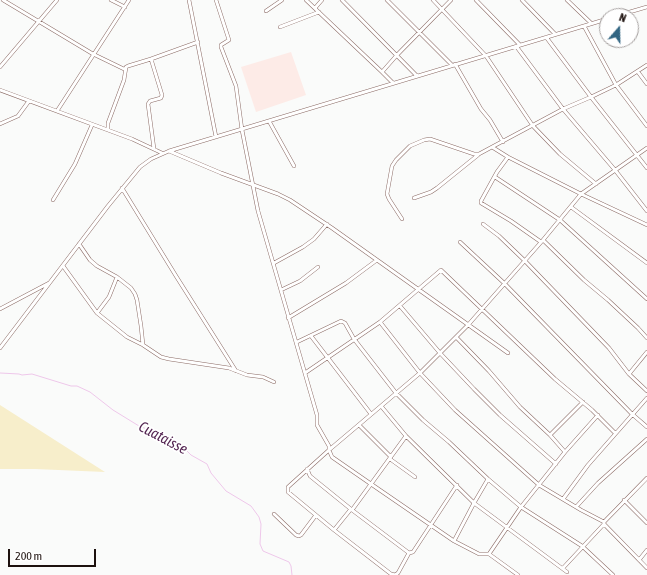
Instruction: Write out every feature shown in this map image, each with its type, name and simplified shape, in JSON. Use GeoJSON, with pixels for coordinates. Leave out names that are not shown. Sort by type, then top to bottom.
{"type":"FeatureCollection","features":[{"type":"Feature","properties":{"kind":"street"},"geometry":{"type":"LineString","coordinates":[[3,0],[93,54],[126,70]]}},
{"type":"Feature","properties":{"kind":"street"},"geometry":{"type":"LineString","coordinates":[[0,66],[57,0]]}},
{"type":"Feature","properties":{"kind":"street"},"geometry":{"type":"LineString","coordinates":[[111,0],[125,6]]}},
{"type":"Feature","properties":{"kind":"street"},"geometry":{"type":"LineString","coordinates":[[57,111],[93,54],[130,0]]}},
{"type":"Feature","properties":{"kind":"street"},"geometry":{"type":"LineString","coordinates":[[189,0],[216,137]]}},
{"type":"Feature","properties":{"kind":"street"},"geometry":{"type":"LineString","coordinates":[[216,0],[229,40],[221,45],[221,47],[236,86],[242,130],[258,211],[274,263],[288,318],[297,342],[317,415],[317,425],[328,444],[332,457],[431,527],[479,554],[489,554],[518,575]]}},
{"type":"Feature","properties":{"kind":"street"},"geometry":{"type":"LineString","coordinates":[[266,11],[282,0]]}},
{"type":"Feature","properties":{"kind":"street"},"geometry":{"type":"LineString","coordinates":[[306,0],[393,83]]}},
{"type":"Feature","properties":{"kind":"street"},"geometry":{"type":"LineString","coordinates":[[315,8],[322,0]]}},
{"type":"Feature","properties":{"kind":"street"},"geometry":{"type":"LineString","coordinates":[[342,0],[417,76]]}},
{"type":"Feature","properties":{"kind":"street"},"geometry":{"type":"LineString","coordinates":[[387,0],[454,65],[503,142]]}},
{"type":"Feature","properties":{"kind":"street"},"geometry":{"type":"LineString","coordinates":[[433,0],[486,56],[533,126],[560,154],[596,184]]}},
{"type":"Feature","properties":{"kind":"street"},"geometry":{"type":"LineString","coordinates":[[382,72],[451,0]]}},
{"type":"Feature","properties":{"kind":"street"},"geometry":{"type":"LineString","coordinates":[[476,0],[518,45],[563,109],[616,170],[647,211]]}},
{"type":"Feature","properties":{"kind":"street"},"geometry":{"type":"LineString","coordinates":[[522,0],[555,34]]}},
{"type":"Feature","properties":{"kind":"street"},"geometry":{"type":"LineString","coordinates":[[567,0],[591,23]]}},
{"type":"Feature","properties":{"kind":"street"},"geometry":{"type":"LineString","coordinates":[[280,27],[319,12]]}},
{"type":"Feature","properties":{"kind":"street"},"geometry":{"type":"LineString","coordinates":[[0,348],[122,188],[140,167],[151,159],[162,153],[599,21]]}},
{"type":"Feature","properties":{"kind":"street"},"geometry":{"type":"LineString","coordinates":[[584,26],[616,85],[647,126]]}},
{"type":"Feature","properties":{"kind":"street"},"geometry":{"type":"LineString","coordinates":[[546,37],[647,168]]}},
{"type":"Feature","properties":{"kind":"street"},"geometry":{"type":"LineString","coordinates":[[108,130],[108,123],[124,80],[126,67],[130,64],[151,60],[198,42]]}},
{"type":"Feature","properties":{"kind":"street"},"geometry":{"type":"LineString","coordinates":[[151,60],[162,95],[161,98],[150,101],[148,104],[154,149]]}},
{"type":"Feature","properties":{"kind":"street"},"geometry":{"type":"LineString","coordinates":[[414,198],[431,192],[480,154],[492,147],[563,109],[616,85],[647,65]]}},
{"type":"Feature","properties":{"kind":"street"},"geometry":{"type":"LineString","coordinates":[[638,72],[647,84]]}},
{"type":"Feature","properties":{"kind":"street"},"geometry":{"type":"LineString","coordinates":[[0,90],[108,130],[162,153]]}},
{"type":"Feature","properties":{"kind":"street"},"geometry":{"type":"LineString","coordinates":[[0,124],[18,116],[29,101]]}},
{"type":"Feature","properties":{"kind":"street"},"geometry":{"type":"LineString","coordinates":[[269,121],[294,166]]}},
{"type":"Feature","properties":{"kind":"street"},"geometry":{"type":"LineString","coordinates":[[53,200],[78,159],[92,125]]}},
{"type":"Feature","properties":{"kind":"street"},"geometry":{"type":"LineString","coordinates":[[402,219],[387,194],[392,166],[410,146],[430,139],[474,154],[480,154]]}},
{"type":"Feature","properties":{"kind":"street"},"geometry":{"type":"LineString","coordinates":[[492,147],[508,157],[581,194],[647,225]]}},
{"type":"Feature","properties":{"kind":"street"},"geometry":{"type":"LineString","coordinates":[[457,485],[431,527],[413,552],[409,553],[398,573],[394,575],[334,530],[289,493],[288,489],[288,487],[307,469],[420,373],[468,325],[525,261],[581,194],[647,148]]}},
{"type":"Feature","properties":{"kind":"street"},"geometry":{"type":"LineString","coordinates":[[169,151],[290,200],[327,224],[508,353]]}},
{"type":"Feature","properties":{"kind":"street"},"geometry":{"type":"LineString","coordinates":[[508,157],[480,203],[542,241],[608,300],[647,338]]}},
{"type":"Feature","properties":{"kind":"street"},"geometry":{"type":"LineString","coordinates":[[495,177],[560,220],[647,299]]}},
{"type":"Feature","properties":{"kind":"street"},"geometry":{"type":"LineString","coordinates":[[122,188],[236,370]]}},
{"type":"Feature","properties":{"kind":"street"},"geometry":{"type":"LineString","coordinates":[[571,207],[647,263]]}},
{"type":"Feature","properties":{"kind":"street"},"geometry":{"type":"LineString","coordinates":[[274,263],[303,247],[314,239],[327,224]]}},
{"type":"Feature","properties":{"kind":"street"},"geometry":{"type":"LineString","coordinates":[[483,224],[499,236],[525,261],[609,348],[629,374],[647,391]]}},
{"type":"Feature","properties":{"kind":"street"},"geometry":{"type":"LineString","coordinates":[[460,242],[504,283],[632,414],[647,427]]}},
{"type":"Feature","properties":{"kind":"street"},"geometry":{"type":"LineString","coordinates":[[79,244],[90,260],[97,266],[118,277],[131,288],[137,300],[143,346]]}},
{"type":"Feature","properties":{"kind":"street"},"geometry":{"type":"LineString","coordinates":[[288,318],[346,283],[376,260]]}},
{"type":"Feature","properties":{"kind":"street"},"geometry":{"type":"LineString","coordinates":[[63,266],[97,313],[118,332],[162,357],[222,366],[246,375],[263,377],[274,382]]}},
{"type":"Feature","properties":{"kind":"street"},"geometry":{"type":"LineString","coordinates":[[281,290],[300,281],[318,267]]}},
{"type":"Feature","properties":{"kind":"street"},"geometry":{"type":"LineString","coordinates":[[305,373],[380,322],[420,290],[441,270],[555,379],[598,415],[615,433]]}},
{"type":"Feature","properties":{"kind":"street"},"geometry":{"type":"LineString","coordinates":[[97,313],[108,297],[118,277]]}},
{"type":"Feature","properties":{"kind":"street"},"geometry":{"type":"LineString","coordinates":[[0,309],[50,282]]}},
{"type":"Feature","properties":{"kind":"street"},"geometry":{"type":"LineString","coordinates":[[400,306],[440,353],[500,415],[556,464]]}},
{"type":"Feature","properties":{"kind":"street"},"geometry":{"type":"LineString","coordinates":[[297,342],[341,321],[345,323],[354,339],[396,393],[423,420],[449,442],[488,480],[521,508],[582,546],[613,575]]}},
{"type":"Feature","properties":{"kind":"street"},"geometry":{"type":"LineString","coordinates":[[380,322],[420,373],[460,414],[540,485],[604,523],[647,568]]}},
{"type":"Feature","properties":{"kind":"street"},"geometry":{"type":"LineString","coordinates":[[311,336],[371,414]]}},
{"type":"Feature","properties":{"kind":"street"},"geometry":{"type":"LineString","coordinates":[[456,337],[489,371],[520,407],[550,435],[565,452]]}},
{"type":"Feature","properties":{"kind":"street"},"geometry":{"type":"LineString","coordinates":[[629,374],[647,352]]}},
{"type":"Feature","properties":{"kind":"street"},"geometry":{"type":"LineString","coordinates":[[563,499],[580,475],[647,398]]}},
{"type":"Feature","properties":{"kind":"street"},"geometry":{"type":"LineString","coordinates":[[550,435],[583,402]]}},
{"type":"Feature","properties":{"kind":"street"},"geometry":{"type":"LineString","coordinates":[[380,406],[406,436],[474,503],[568,572]]}},
{"type":"Feature","properties":{"kind":"street"},"geometry":{"type":"LineString","coordinates":[[489,554],[521,508],[565,452],[598,415]]}},
{"type":"Feature","properties":{"kind":"street"},"geometry":{"type":"LineString","coordinates":[[359,425],[390,458],[415,477]]}},
{"type":"Feature","properties":{"kind":"street"},"geometry":{"type":"LineString","coordinates":[[334,530],[352,510],[406,436]]}},
{"type":"Feature","properties":{"kind":"street"},"geometry":{"type":"LineString","coordinates":[[576,507],[598,483],[647,439]]}},
{"type":"Feature","properties":{"kind":"street"},"geometry":{"type":"LineString","coordinates":[[307,469],[310,476],[409,553]]}},
{"type":"Feature","properties":{"kind":"street"},"geometry":{"type":"LineString","coordinates":[[563,568],[624,500],[647,478]]}},
{"type":"Feature","properties":{"kind":"street"},"geometry":{"type":"LineString","coordinates":[[454,541],[488,480]]}},
{"type":"Feature","properties":{"kind":"street"},"geometry":{"type":"LineString","coordinates":[[624,500],[647,523]]}},
{"type":"Feature","properties":{"kind":"street"},"geometry":{"type":"LineString","coordinates":[[274,514],[296,535],[299,536],[316,515]]}},
{"type":"Feature","properties":{"kind":"street"},"geometry":{"type":"LineString","coordinates":[[639,560],[647,550]]}},
{"type":"Feature","properties":{"kind":"shaded area"},"geometry":{"type":"Polygon","coordinates":[[[291,52],[306,95],[256,112],[241,67],[291,52]]]}},
{"type":"Feature","properties":{"kind":"shaded area"},"geometry":{"type":"Polygon","coordinates":[[[0,405],[105,472],[0,469],[0,405]]]}},
{"type":"Feature","properties":{"kind":"waterway","name":"Cuataisse"},"geometry":{"type":"LineString","coordinates":[[0,373],[22,375],[32,374],[71,386],[77,386],[90,392],[113,410],[139,426],[178,442],[191,455],[207,464],[211,473],[226,491],[251,506],[259,517],[261,524],[260,544],[263,551],[289,562],[292,575]]}}]}
